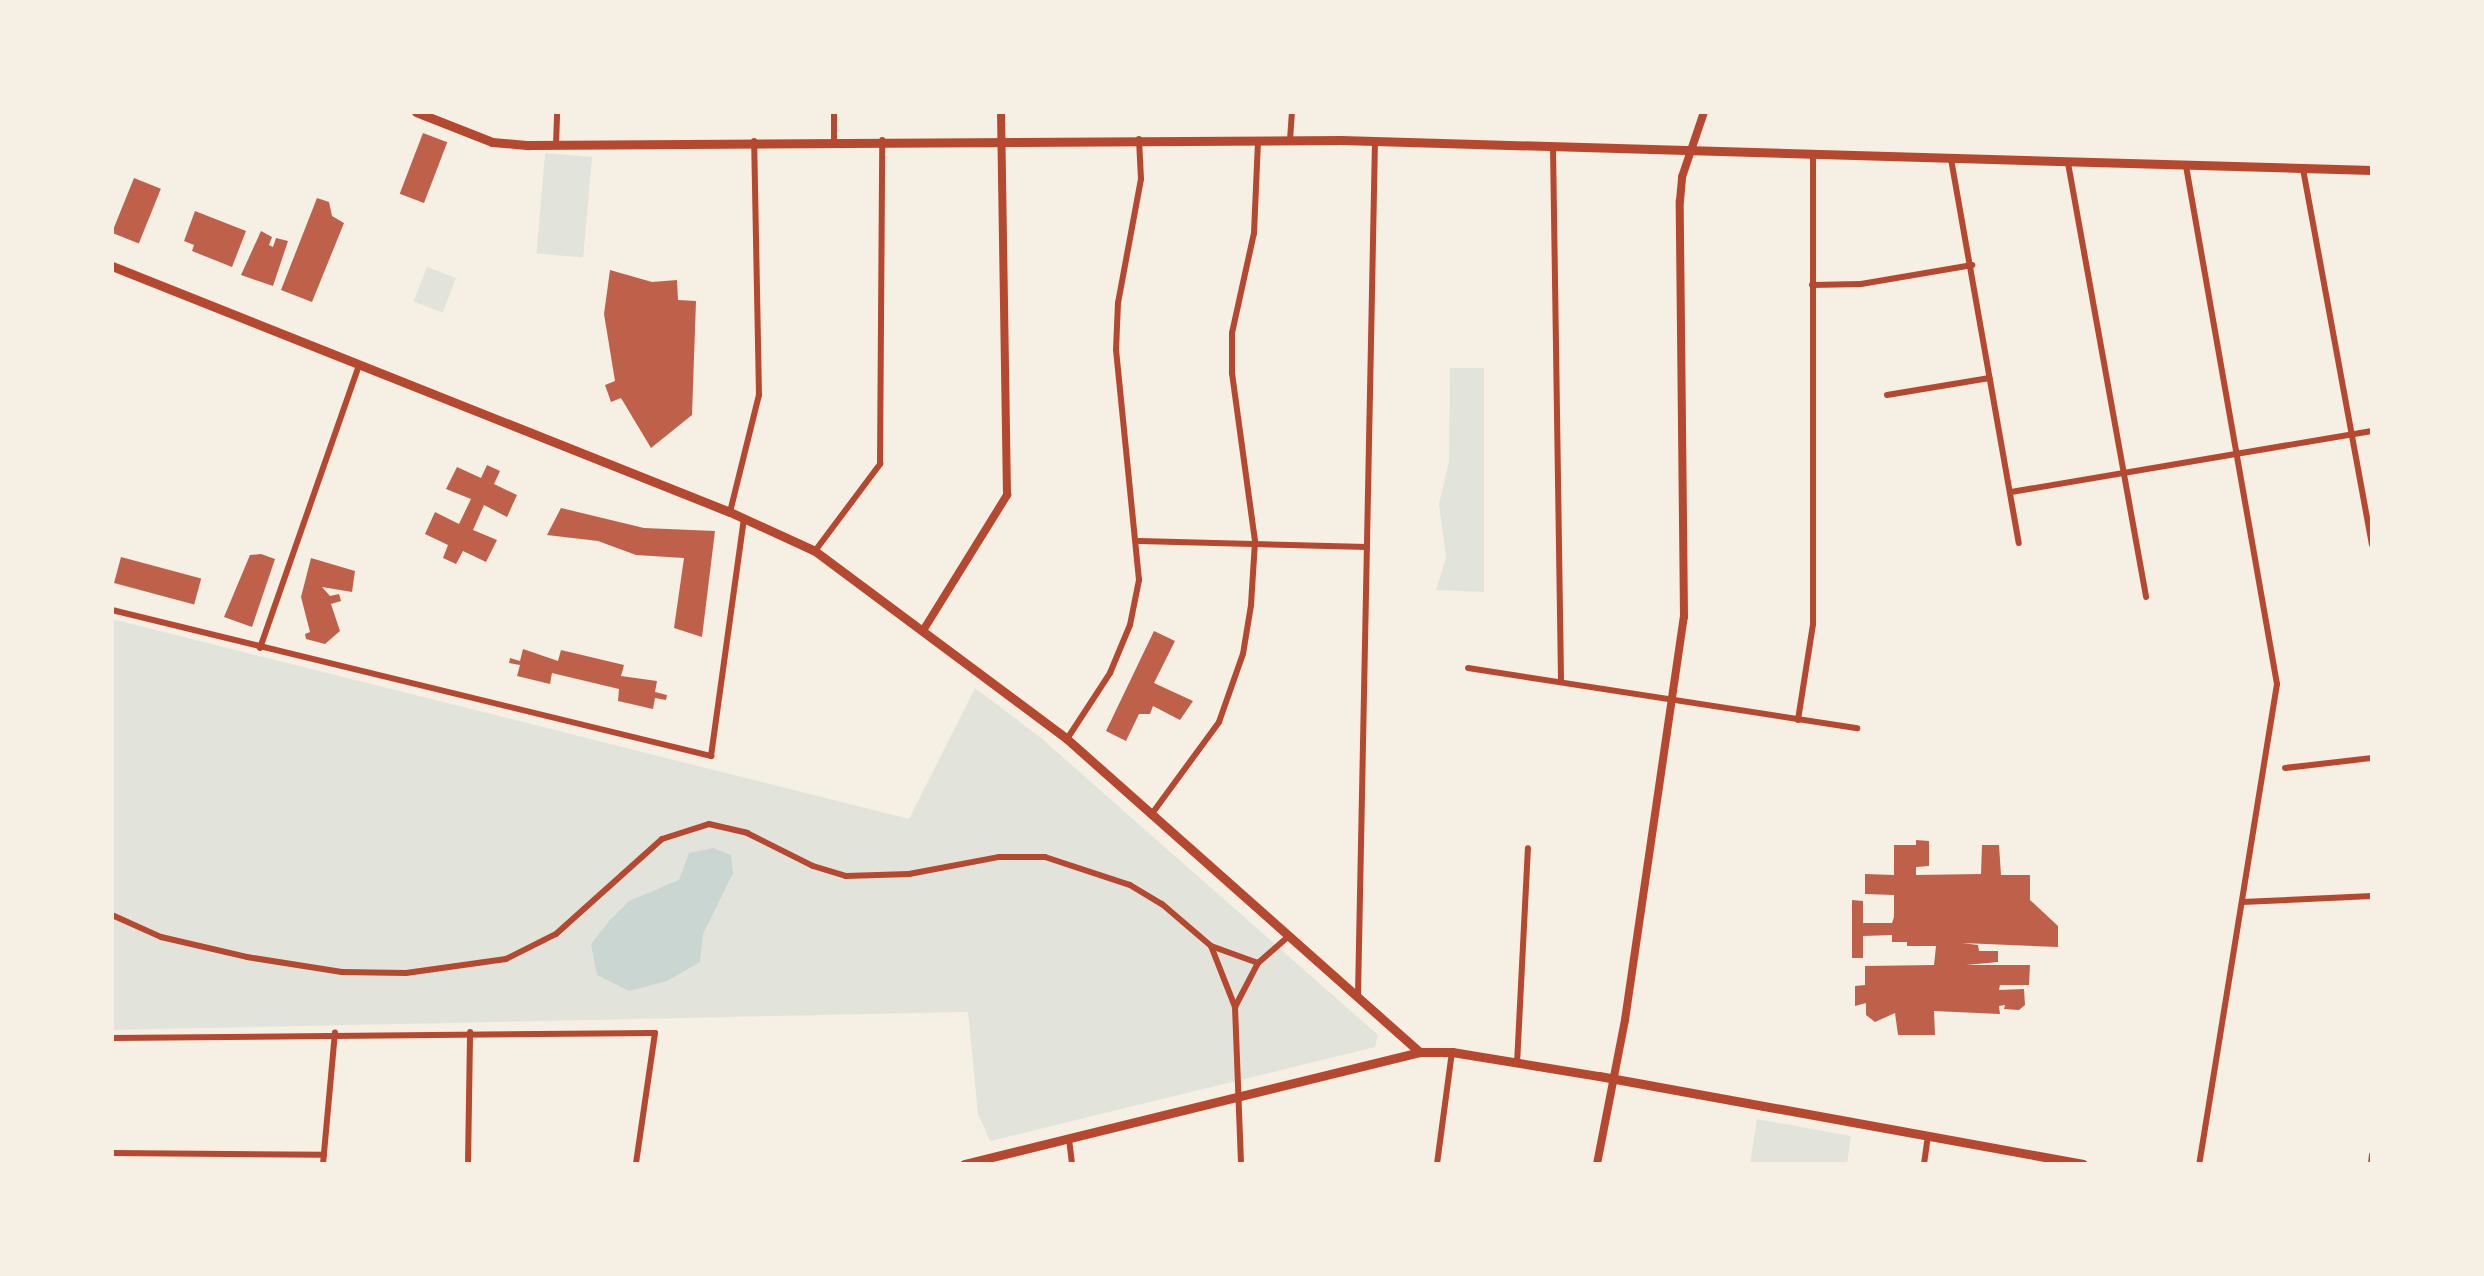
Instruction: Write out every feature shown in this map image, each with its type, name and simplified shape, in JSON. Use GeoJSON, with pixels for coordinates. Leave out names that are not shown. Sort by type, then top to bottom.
{"type":"FeatureCollection","features":[{"type":"Feature","properties":{"kind":"main road"},"geometry":{"type":"LineString","coordinates":[[416,112],[492,142],[556,145],[1005,138],[1375,141],[2372,170]]}},
{"type":"Feature","properties":{"kind":"main road"},"geometry":{"type":"LineString","coordinates":[[112,266],[730,512],[815,551],[924,629],[1067,739],[1420,1052]]}},
{"type":"Feature","properties":{"kind":"main road"},"geometry":{"type":"LineString","coordinates":[[964,1164],[1420,1052],[1452,1052],[2083,1164]]}},
{"type":"Feature","properties":{"kind":"street"},"geometry":{"type":"LineString","coordinates":[[556,145],[557,112]]}},
{"type":"Feature","properties":{"kind":"street"},"geometry":{"type":"LineString","coordinates":[[834,112],[834,141]]}},
{"type":"Feature","properties":{"kind":"street"},"geometry":{"type":"LineString","coordinates":[[924,629],[1007,495],[1005,138],[1001,112]]}},
{"type":"Feature","properties":{"kind":"street"},"geometry":{"type":"LineString","coordinates":[[1290,140],[1292,112]]}},
{"type":"Feature","properties":{"kind":"street"},"geometry":{"type":"LineString","coordinates":[[1597,1164],[1614,1080],[1684,617],[1680,201],[1690,151],[1704,112]]}},
{"type":"Feature","properties":{"kind":"street"},"geometry":{"type":"LineString","coordinates":[[1067,739],[1110,673],[1130,625],[1139,580],[1139,541],[1116,350],[1118,303],[1141,179],[1139,139]]}},
{"type":"Feature","properties":{"kind":"street"},"geometry":{"type":"LineString","coordinates":[[815,551],[880,464],[882,140]]}},
{"type":"Feature","properties":{"kind":"street"},"geometry":{"type":"LineString","coordinates":[[1151,815],[1219,722],[1243,654],[1255,541],[1232,373],[1232,333],[1254,233],[1258,140]]}},
{"type":"Feature","properties":{"kind":"street"},"geometry":{"type":"LineString","coordinates":[[730,512],[759,395],[754,141]]}},
{"type":"Feature","properties":{"kind":"street"},"geometry":{"type":"LineString","coordinates":[[1358,995],[1375,141]]}},
{"type":"Feature","properties":{"kind":"street"},"geometry":{"type":"LineString","coordinates":[[1553,147],[1561,681]]}},
{"type":"Feature","properties":{"kind":"street"},"geometry":{"type":"LineString","coordinates":[[1798,720],[1813,624],[1813,155]]}},
{"type":"Feature","properties":{"kind":"street"},"geometry":{"type":"LineString","coordinates":[[1951,159],[2019,543]]}},
{"type":"Feature","properties":{"kind":"street"},"geometry":{"type":"LineString","coordinates":[[2068,163],[2146,597]]}},
{"type":"Feature","properties":{"kind":"street"},"geometry":{"type":"LineString","coordinates":[[2186,166],[2277,684],[2199,1164]]}},
{"type":"Feature","properties":{"kind":"street"},"geometry":{"type":"LineString","coordinates":[[2303,169],[2372,545]]}},
{"type":"Feature","properties":{"kind":"street"},"geometry":{"type":"LineString","coordinates":[[1812,285],[1861,284],[1972,265]]}},
{"type":"Feature","properties":{"kind":"street"},"geometry":{"type":"LineString","coordinates":[[260,648],[359,366]]}},
{"type":"Feature","properties":{"kind":"street"},"geometry":{"type":"LineString","coordinates":[[1887,395],[1990,378]]}},
{"type":"Feature","properties":{"kind":"street"},"geometry":{"type":"LineString","coordinates":[[2011,492],[2372,431]]}},
{"type":"Feature","properties":{"kind":"street"},"geometry":{"type":"LineString","coordinates":[[112,610],[711,756],[744,519]]}},
{"type":"Feature","properties":{"kind":"street"},"geometry":{"type":"LineString","coordinates":[[1139,541],[1255,541],[1367,547]]}},
{"type":"Feature","properties":{"kind":"street"},"geometry":{"type":"LineString","coordinates":[[1468,668],[1857,728]]}},
{"type":"Feature","properties":{"kind":"street"},"geometry":{"type":"LineString","coordinates":[[2285,768],[2372,758]]}},
{"type":"Feature","properties":{"kind":"street"},"geometry":{"type":"LineString","coordinates":[[112,915],[161,937],[301,966],[393,973],[461,968],[506,959],[556,934],[662,839],[709,824],[747,833],[846,876],[909,874],[999,857],[1045,857],[1130,885],[1162,904],[1211,946],[1258,963]]}},
{"type":"Feature","properties":{"kind":"street"},"geometry":{"type":"LineString","coordinates":[[1517,1064],[1528,848]]}},
{"type":"Feature","properties":{"kind":"street"},"geometry":{"type":"LineString","coordinates":[[2242,902],[2372,896]]}},
{"type":"Feature","properties":{"kind":"street"},"geometry":{"type":"LineString","coordinates":[[1235,1007],[1258,963],[1289,936]]}},
{"type":"Feature","properties":{"kind":"street"},"geometry":{"type":"LineString","coordinates":[[1211,946],[1235,1007],[1241,1164]]}},
{"type":"Feature","properties":{"kind":"street"},"geometry":{"type":"LineString","coordinates":[[468,1164],[470,1032]]}},
{"type":"Feature","properties":{"kind":"street"},"geometry":{"type":"LineString","coordinates":[[323,1164],[335,1033]]}},
{"type":"Feature","properties":{"kind":"street"},"geometry":{"type":"LineString","coordinates":[[112,1038],[335,1033],[655,1033],[636,1164]]}},
{"type":"Feature","properties":{"kind":"street"},"geometry":{"type":"LineString","coordinates":[[1437,1164],[1452,1052]]}},
{"type":"Feature","properties":{"kind":"street"},"geometry":{"type":"LineString","coordinates":[[1924,1164],[1928,1136]]}},
{"type":"Feature","properties":{"kind":"street"},"geometry":{"type":"LineString","coordinates":[[1069,1139],[1072,1164]]}},
{"type":"Feature","properties":{"kind":"street"},"geometry":{"type":"LineString","coordinates":[[112,1153],[324,1155]]}},
{"type":"Feature","properties":{"kind":"street"},"geometry":{"type":"LineString","coordinates":[[2371,1164],[2372,1155]]}},
{"type":"Feature","properties":{"kind":"shaded area"},"geometry":{"type":"Polygon","coordinates":[[[545,153],[592,157],[583,258],[536,254],[545,153]]]}},
{"type":"Feature","properties":{"kind":"shaded area"},"geometry":{"type":"Polygon","coordinates":[[[427,267],[456,278],[443,313],[414,302],[427,267]]]}},
{"type":"Feature","properties":{"kind":"shaded area"},"geometry":{"type":"Polygon","coordinates":[[[1450,368],[1484,368],[1484,592],[1436,590],[1446,558],[1439,504],[1449,461],[1450,368]]]}},
{"type":"Feature","properties":{"kind":"shaded area"},"geometry":{"type":"Polygon","coordinates":[[[112,619],[909,819],[975,688],[1041,738],[1378,1035],[1375,1047],[990,1141],[978,1114],[968,1012],[112,1030],[112,619]]]}},
{"type":"Feature","properties":{"kind":"shaded area"},"geometry":{"type":"Polygon","coordinates":[[[713,848],[731,855],[733,873],[703,934],[700,962],[667,981],[629,991],[597,975],[591,944],[610,920],[629,901],[679,880],[689,853],[713,848]]]}},
{"type":"Feature","properties":{"kind":"shaded area"},"geometry":{"type":"Polygon","coordinates":[[[1757,1119],[1851,1136],[1847,1164],[1750,1164],[1757,1119]]]}},
{"type":"Feature","properties":{"kind":"building"},"geometry":{"type":"Polygon","coordinates":[[[423,133],[447,142],[424,203],[400,194],[423,133]]]}},
{"type":"Feature","properties":{"kind":"building"},"geometry":{"type":"Polygon","coordinates":[[[134,178],[161,189],[139,244],[112,233],[134,178]]]}},
{"type":"Feature","properties":{"kind":"building"},"geometry":{"type":"Polygon","coordinates":[[[317,198],[329,202],[332,216],[344,223],[312,302],[281,290],[317,198]]]}},
{"type":"Feature","properties":{"kind":"building"},"geometry":{"type":"Polygon","coordinates":[[[195,211],[246,231],[232,267],[192,251],[194,245],[184,241],[195,211]]]}},
{"type":"Feature","properties":{"kind":"building"},"geometry":{"type":"Polygon","coordinates":[[[261,231],[272,237],[269,245],[273,247],[276,238],[288,241],[273,286],[241,275],[261,231]]]}},
{"type":"Feature","properties":{"kind":"building"},"geometry":{"type":"Polygon","coordinates":[[[610,270],[652,282],[677,280],[678,300],[696,301],[692,415],[651,448],[621,398],[611,402],[605,385],[615,381],[604,314],[610,270]]]}},
{"type":"Feature","properties":{"kind":"building"},"geometry":{"type":"Polygon","coordinates":[[[487,465],[500,471],[494,484],[517,495],[507,517],[484,505],[473,530],[497,540],[486,562],[463,551],[456,564],[443,558],[448,545],[425,534],[435,512],[459,524],[471,499],[446,489],[457,467],[481,478],[487,465]]]}},
{"type":"Feature","properties":{"kind":"building"},"geometry":{"type":"Polygon","coordinates":[[[561,508],[644,528],[715,531],[702,637],[674,628],[684,558],[636,555],[598,541],[547,535],[561,508]]]}},
{"type":"Feature","properties":{"kind":"building"},"geometry":{"type":"Polygon","coordinates":[[[261,554],[275,559],[252,627],[224,617],[250,555],[261,554]]]}},
{"type":"Feature","properties":{"kind":"building"},"geometry":{"type":"Polygon","coordinates":[[[121,557],[201,578],[194,605],[114,583],[121,557]]]}},
{"type":"Feature","properties":{"kind":"building"},"geometry":{"type":"Polygon","coordinates":[[[311,558],[355,571],[352,592],[322,587],[330,596],[339,594],[341,601],[331,604],[340,631],[325,644],[306,639],[305,634],[310,632],[301,597],[311,558]]]}},
{"type":"Feature","properties":{"kind":"building"},"geometry":{"type":"Polygon","coordinates":[[[1154,631],[1175,641],[1154,683],[1193,701],[1180,720],[1153,706],[1150,714],[1139,714],[1126,741],[1106,731],[1154,631]]]}},
{"type":"Feature","properties":{"kind":"building"},"geometry":{"type":"Polygon","coordinates":[[[523,649],[558,661],[561,650],[624,665],[621,676],[657,681],[655,692],[667,695],[666,700],[655,698],[653,709],[618,701],[619,689],[552,673],[550,684],[517,676],[520,665],[509,663],[510,658],[520,661],[523,649]]]}},
{"type":"Feature","properties":{"kind":"building"},"geometry":{"type":"Polygon","coordinates":[[[1916,840],[1929,841],[1929,866],[1916,867],[1916,875],[1981,874],[1982,845],[1999,845],[2001,875],[2030,875],[2030,900],[2058,926],[2058,947],[1962,943],[1978,945],[1979,951],[1998,951],[1998,962],[1966,965],[2030,965],[2029,985],[2000,985],[1999,990],[2024,989],[2025,1005],[2019,1010],[2004,1009],[2005,1005],[1999,1006],[2000,1014],[1934,1011],[1935,1035],[1898,1035],[1895,1013],[1875,1022],[1866,1015],[1866,1003],[1855,1006],[1855,986],[1865,985],[1865,966],[1934,965],[1936,946],[1907,946],[1907,942],[1892,942],[1892,935],[1863,936],[1863,958],[1852,958],[1852,900],[1863,901],[1863,923],[1892,923],[1894,917],[1894,895],[1865,894],[1865,874],[1894,875],[1894,845],[1916,845],[1916,840]]]}}]}
